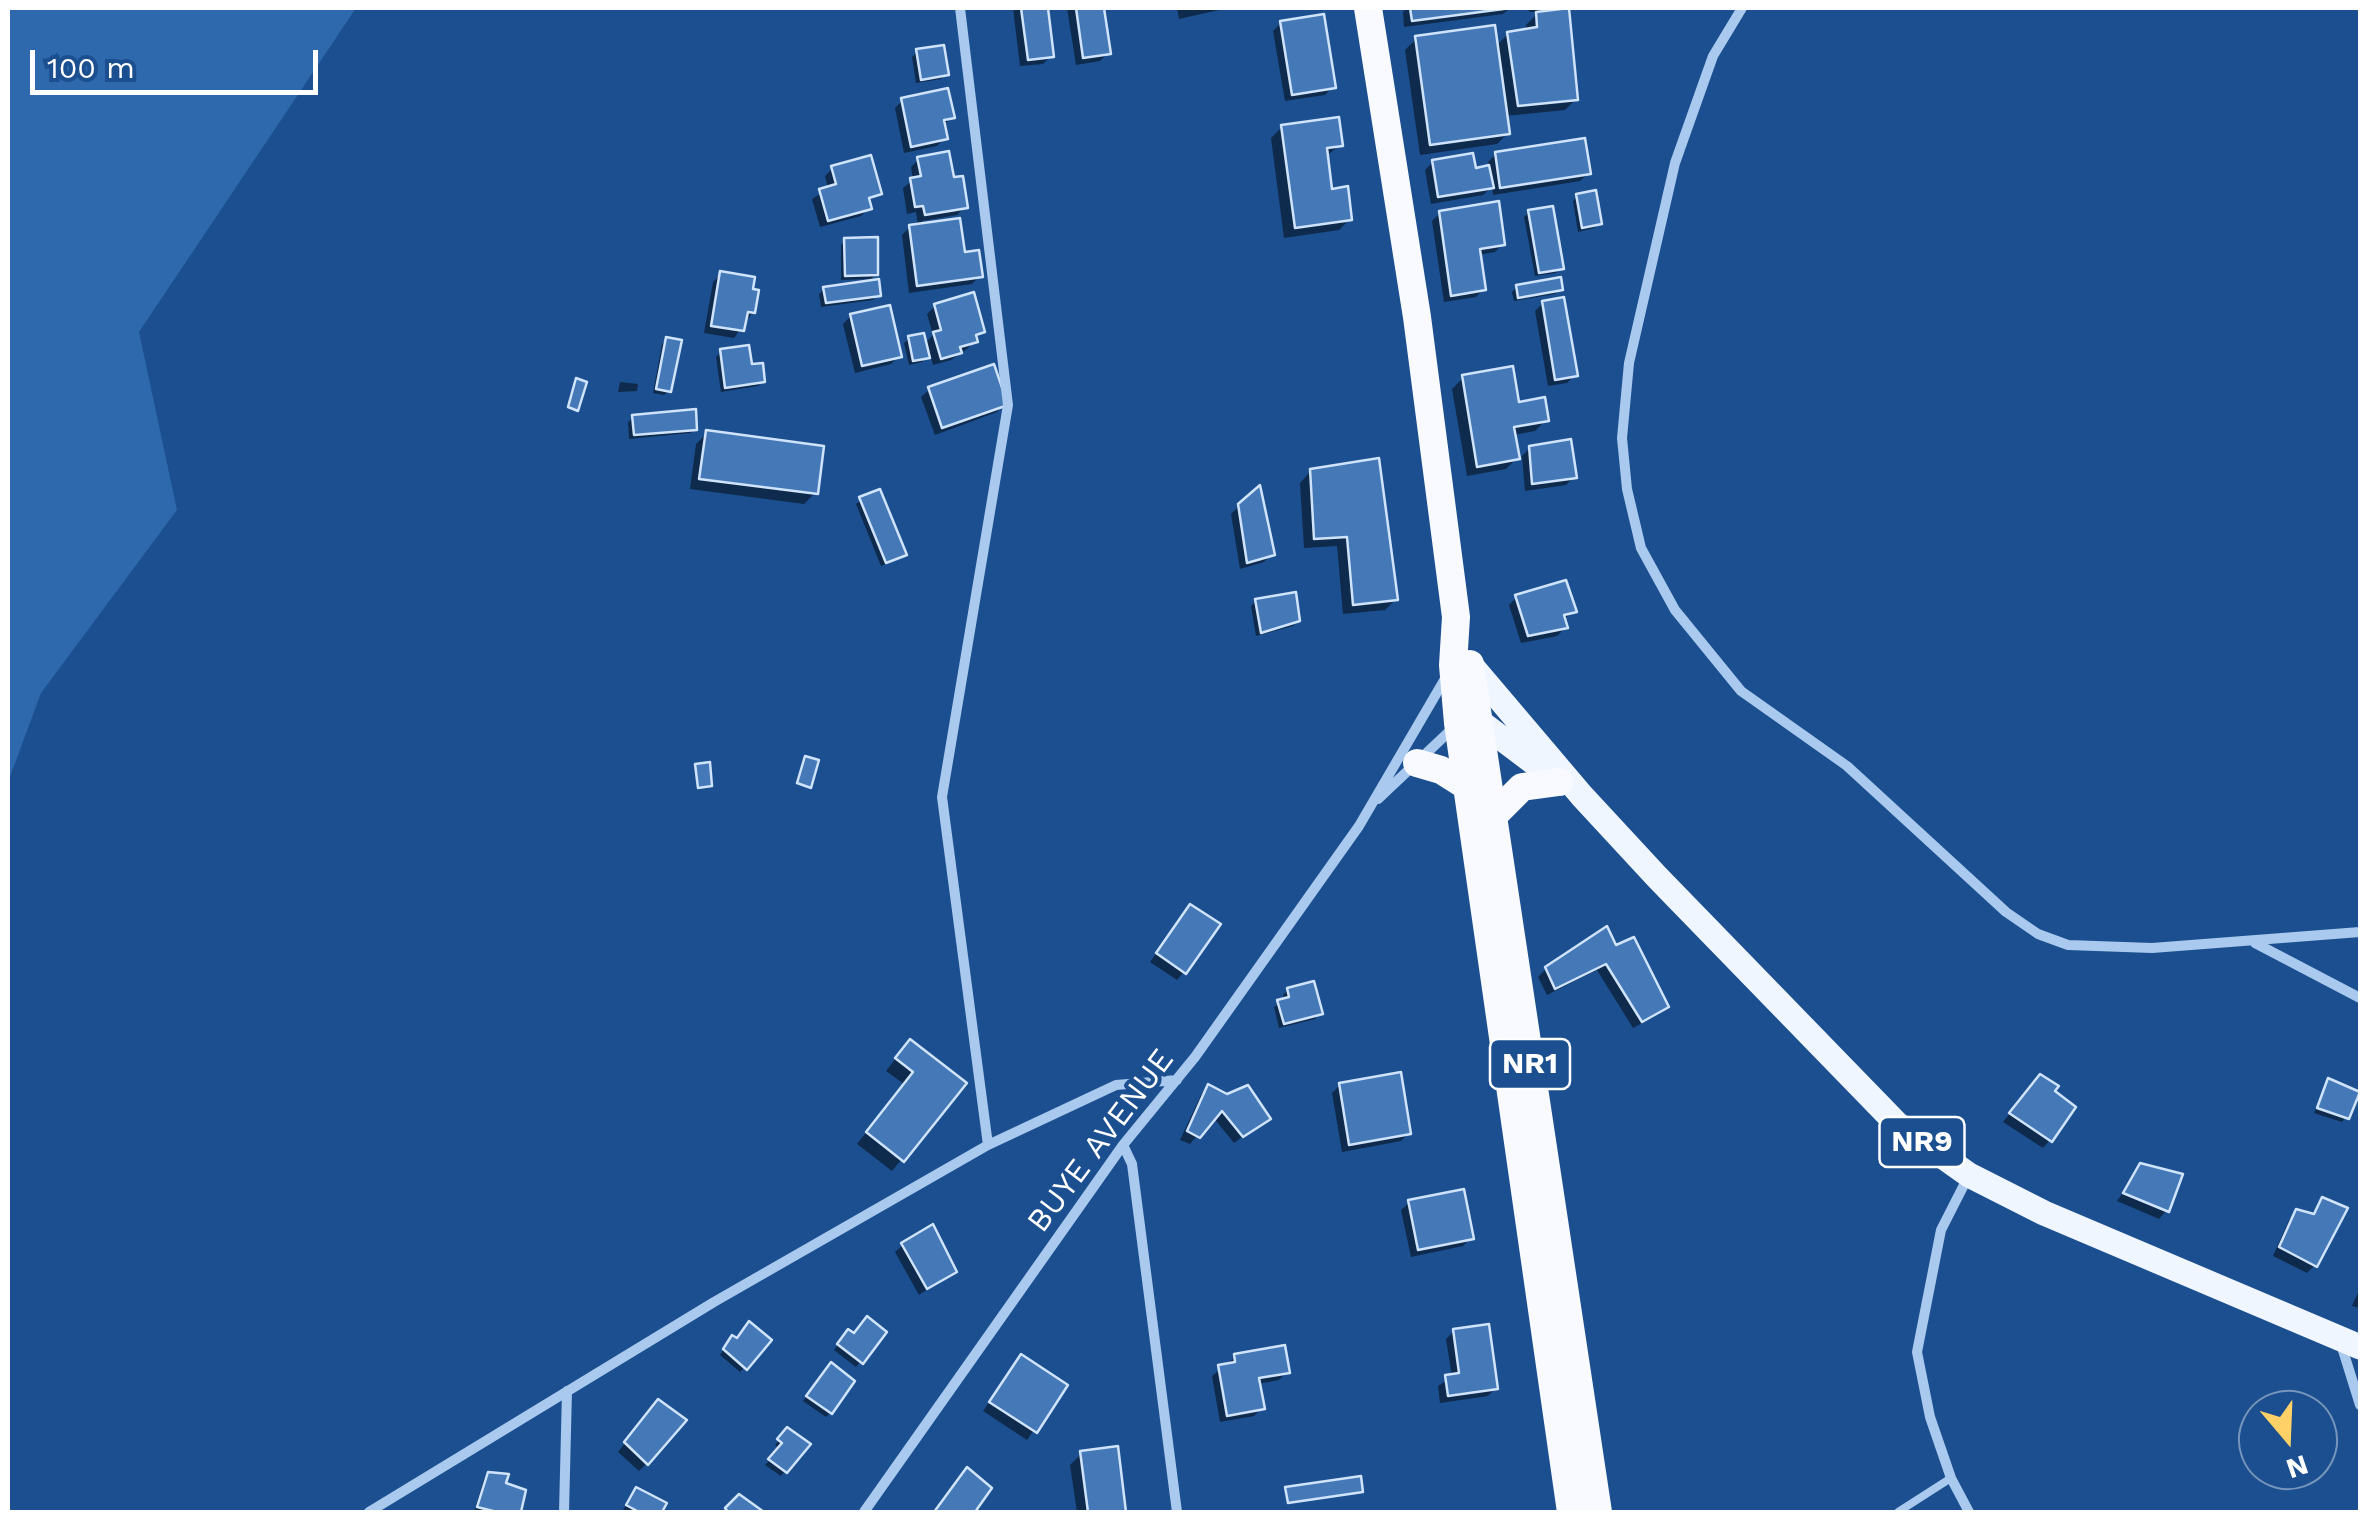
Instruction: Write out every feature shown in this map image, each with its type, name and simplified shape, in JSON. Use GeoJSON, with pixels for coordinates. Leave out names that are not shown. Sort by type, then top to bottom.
{"type":"FeatureCollection","features":[{"type":"Feature","properties":{"kind":"highway","name":"NR1"},"geometry":{"type":"LineString","coordinates":[[1368,8],[1417,317],[1469,722],[1493,816],[1498,924],[1571,1512]]}},
{"type":"Feature","properties":{"kind":"highway","name":"NR1"},"geometry":{"type":"LineString","coordinates":[[1469,722],[1468,788],[1498,924],[1598,1512]]}},
{"type":"Feature","properties":{"kind":"highway"},"geometry":{"type":"LineString","coordinates":[[1417,763],[1442,770],[1468,788]]}},
{"type":"Feature","properties":{"kind":"highway"},"geometry":{"type":"LineString","coordinates":[[1493,816],[1522,788],[1570,789]]}},
{"type":"Feature","properties":{"kind":"main road","name":"NR9"},"geometry":{"type":"LineString","coordinates":[[1462,664],[1570,789],[1898,1124],[1969,1175],[2044,1213],[2349,1342]]}},
{"type":"Feature","properties":{"kind":"main road","name":"NR9"},"geometry":{"type":"LineString","coordinates":[[1469,722],[1570,789]]}},
{"type":"Feature","properties":{"kind":"street"},"geometry":{"type":"LineString","coordinates":[[960,8],[1008,405],[942,796],[988,1146]]}},
{"type":"Feature","properties":{"kind":"street"},"geometry":{"type":"LineString","coordinates":[[1742,8],[1714,56],[1676,163],[1629,363],[1622,438],[1627,489],[1640,548],[1675,610],[1741,691],[1847,766],[2006,912],[2038,934],[2068,945],[2102,948],[2254,942],[2360,932]]}},
{"type":"Feature","properties":{"kind":"street"},"geometry":{"type":"LineString","coordinates":[[1378,800],[1385,780],[1462,664]]}},
{"type":"Feature","properties":{"kind":"street"},"geometry":{"type":"LineString","coordinates":[[1378,800],[1469,722]]}},
{"type":"Feature","properties":{"kind":"street","name":"BUYE AVENUE"},"geometry":{"type":"LineString","coordinates":[[864,1512],[1123,1144],[1177,1080],[1378,800]]}},
{"type":"Feature","properties":{"kind":"street"},"geometry":{"type":"LineString","coordinates":[[2254,942],[2360,998]]}},
{"type":"Feature","properties":{"kind":"street"},"geometry":{"type":"LineString","coordinates":[[369,1512],[730,1292],[988,1146],[1116,1085],[1177,1080]]}},
{"type":"Feature","properties":{"kind":"street"},"geometry":{"type":"LineString","coordinates":[[1123,1144],[1132,1164],[1177,1512]]}},
{"type":"Feature","properties":{"kind":"street"},"geometry":{"type":"LineString","coordinates":[[1969,1175],[1942,1230],[1917,1352],[1930,1418],[1951,1478],[1969,1512]]}},
{"type":"Feature","properties":{"kind":"street"},"geometry":{"type":"LineString","coordinates":[[2349,1342],[2360,1405]]}},
{"type":"Feature","properties":{"kind":"street"},"geometry":{"type":"LineString","coordinates":[[564,1512],[568,1391]]}},
{"type":"Feature","properties":{"kind":"lane"},"geometry":{"type":"LineString","coordinates":[[1898,1512],[1951,1478]]}},
{"type":"Feature","properties":{"kind":"shaded area"},"geometry":{"type":"Polygon","coordinates":[[[8,8],[356,8],[139,332],[177,510],[41,693],[8,782],[8,8]]]}},
{"type":"Feature","properties":{"kind":"building"},"geometry":{"type":"Polygon","coordinates":[[[1021,8],[1048,8],[1054,57],[1028,60],[1021,8]]]}},
{"type":"Feature","properties":{"kind":"building"},"geometry":{"type":"Polygon","coordinates":[[[1076,8],[1104,8],[1111,54],[1083,58],[1076,8]]]}},
{"type":"Feature","properties":{"kind":"building"},"geometry":{"type":"Polygon","coordinates":[[[1410,8],[1511,8],[1412,21],[1410,8]]]}},
{"type":"Feature","properties":{"kind":"building"},"geometry":{"type":"Polygon","coordinates":[[[1569,8],[1578,100],[1518,106],[1507,32],[1537,27],[1536,12],[1569,8]]]}},
{"type":"Feature","properties":{"kind":"building"},"geometry":{"type":"Polygon","coordinates":[[[1324,14],[1336,88],[1292,95],[1280,21],[1324,14]]]}},
{"type":"Feature","properties":{"kind":"building"},"geometry":{"type":"Polygon","coordinates":[[[1495,25],[1510,134],[1430,145],[1415,36],[1495,25]]]}},
{"type":"Feature","properties":{"kind":"building"},"geometry":{"type":"Polygon","coordinates":[[[944,45],[949,75],[921,80],[916,49],[944,45]]]}},
{"type":"Feature","properties":{"kind":"building"},"geometry":{"type":"Polygon","coordinates":[[[948,88],[955,118],[944,120],[948,139],[911,147],[901,98],[948,88]]]}},
{"type":"Feature","properties":{"kind":"building"},"geometry":{"type":"Polygon","coordinates":[[[1339,117],[1343,146],[1327,148],[1332,189],[1348,186],[1352,220],[1295,228],[1281,125],[1339,117]]]}},
{"type":"Feature","properties":{"kind":"building"},"geometry":{"type":"Polygon","coordinates":[[[1585,138],[1591,174],[1500,188],[1495,152],[1585,138]]]}},
{"type":"Feature","properties":{"kind":"building"},"geometry":{"type":"Polygon","coordinates":[[[949,151],[954,177],[963,176],[968,208],[925,215],[923,206],[915,207],[910,178],[921,176],[917,157],[949,151]]]}},
{"type":"Feature","properties":{"kind":"building"},"geometry":{"type":"Polygon","coordinates":[[[1473,153],[1476,168],[1489,165],[1494,188],[1438,197],[1432,160],[1473,153]]]}},
{"type":"Feature","properties":{"kind":"building"},"geometry":{"type":"Polygon","coordinates":[[[871,155],[882,194],[869,198],[872,209],[828,221],[819,189],[836,184],[831,166],[871,155]]]}},
{"type":"Feature","properties":{"kind":"building"},"geometry":{"type":"Polygon","coordinates":[[[1596,190],[1602,224],[1582,228],[1576,194],[1596,190]]]}},
{"type":"Feature","properties":{"kind":"building"},"geometry":{"type":"Polygon","coordinates":[[[1499,201],[1505,245],[1480,249],[1486,290],[1451,296],[1439,211],[1499,201]]]}},
{"type":"Feature","properties":{"kind":"building"},"geometry":{"type":"Polygon","coordinates":[[[1553,206],[1564,269],[1539,273],[1528,210],[1553,206]]]}},
{"type":"Feature","properties":{"kind":"building"},"geometry":{"type":"Polygon","coordinates":[[[960,218],[965,252],[979,250],[983,277],[917,286],[909,225],[960,218]]]}},
{"type":"Feature","properties":{"kind":"building"},"geometry":{"type":"Polygon","coordinates":[[[878,237],[878,275],[845,276],[844,238],[878,237]]]}},
{"type":"Feature","properties":{"kind":"building"},"geometry":{"type":"Polygon","coordinates":[[[720,271],[755,277],[753,289],[759,290],[755,313],[748,312],[744,331],[711,326],[720,271]]]}},
{"type":"Feature","properties":{"kind":"building"},"geometry":{"type":"Polygon","coordinates":[[[1561,277],[1563,290],[1518,298],[1516,285],[1561,277]]]}},
{"type":"Feature","properties":{"kind":"building"},"geometry":{"type":"Polygon","coordinates":[[[879,279],[881,296],[826,303],[823,287],[879,279]]]}},
{"type":"Feature","properties":{"kind":"building"},"geometry":{"type":"Polygon","coordinates":[[[974,292],[985,332],[976,335],[978,342],[960,347],[962,353],[941,359],[933,332],[941,330],[934,304],[974,292]]]}},
{"type":"Feature","properties":{"kind":"building"},"geometry":{"type":"Polygon","coordinates":[[[1564,297],[1578,376],[1555,380],[1542,301],[1564,297]]]}},
{"type":"Feature","properties":{"kind":"building"},"geometry":{"type":"Polygon","coordinates":[[[890,305],[902,357],[862,366],[850,314],[890,305]]]}},
{"type":"Feature","properties":{"kind":"building"},"geometry":{"type":"Polygon","coordinates":[[[924,333],[930,358],[913,361],[908,336],[924,333]]]}},
{"type":"Feature","properties":{"kind":"building"},"geometry":{"type":"Polygon","coordinates":[[[666,337],[682,340],[671,392],[656,389],[666,337]]]}},
{"type":"Feature","properties":{"kind":"building"},"geometry":{"type":"Polygon","coordinates":[[[749,345],[752,364],[763,363],[765,382],[725,388],[720,349],[749,345]]]}},
{"type":"Feature","properties":{"kind":"building"},"geometry":{"type":"Polygon","coordinates":[[[994,364],[1008,405],[942,428],[928,387],[994,364]]]}},
{"type":"Feature","properties":{"kind":"building"},"geometry":{"type":"Polygon","coordinates":[[[1513,366],[1519,402],[1545,397],[1549,421],[1514,427],[1520,459],[1477,467],[1462,375],[1513,366]]]}},
{"type":"Feature","properties":{"kind":"building"},"geometry":{"type":"Polygon","coordinates":[[[576,378],[587,382],[578,411],[568,407],[576,378]]]}},
{"type":"Feature","properties":{"kind":"building"},"geometry":{"type":"Polygon","coordinates":[[[696,409],[697,430],[634,435],[632,415],[696,409]]]}},
{"type":"Feature","properties":{"kind":"building"},"geometry":{"type":"Polygon","coordinates":[[[706,430],[824,446],[818,494],[699,479],[706,430]]]}},
{"type":"Feature","properties":{"kind":"building"},"geometry":{"type":"Polygon","coordinates":[[[1571,439],[1577,478],[1532,484],[1529,446],[1571,439]]]}},
{"type":"Feature","properties":{"kind":"building"},"geometry":{"type":"Polygon","coordinates":[[[1379,458],[1398,600],[1353,605],[1347,537],[1314,539],[1310,469],[1379,458]]]}},
{"type":"Feature","properties":{"kind":"building"},"geometry":{"type":"Polygon","coordinates":[[[1260,485],[1275,555],[1247,563],[1238,504],[1260,485]]]}},
{"type":"Feature","properties":{"kind":"building"},"geometry":{"type":"Polygon","coordinates":[[[880,489],[907,555],[886,563],[859,497],[880,489]]]}},
{"type":"Feature","properties":{"kind":"building"},"geometry":{"type":"Polygon","coordinates":[[[1566,580],[1577,612],[1564,615],[1568,628],[1528,636],[1515,595],[1566,580]]]}},
{"type":"Feature","properties":{"kind":"building"},"geometry":{"type":"Polygon","coordinates":[[[1296,592],[1300,621],[1261,633],[1255,599],[1296,592]]]}},
{"type":"Feature","properties":{"kind":"building"},"geometry":{"type":"Polygon","coordinates":[[[805,756],[819,760],[811,788],[797,783],[805,756]]]}},
{"type":"Feature","properties":{"kind":"building"},"geometry":{"type":"Polygon","coordinates":[[[710,762],[712,786],[698,788],[695,764],[710,762]]]}},
{"type":"Feature","properties":{"kind":"building"},"geometry":{"type":"Polygon","coordinates":[[[1190,904],[1221,924],[1186,974],[1156,953],[1190,904]]]}},
{"type":"Feature","properties":{"kind":"building"},"geometry":{"type":"Polygon","coordinates":[[[1607,926],[1616,945],[1634,937],[1669,1007],[1642,1022],[1606,964],[1555,989],[1545,967],[1607,926]]]}},
{"type":"Feature","properties":{"kind":"building"},"geometry":{"type":"Polygon","coordinates":[[[1314,981],[1323,1014],[1284,1024],[1277,1000],[1289,997],[1287,988],[1314,981]]]}},
{"type":"Feature","properties":{"kind":"building"},"geometry":{"type":"Polygon","coordinates":[[[910,1039],[967,1083],[904,1162],[866,1132],[913,1072],[895,1058],[910,1039]]]}},
{"type":"Feature","properties":{"kind":"building"},"geometry":{"type":"Polygon","coordinates":[[[1401,1072],[1411,1134],[1349,1145],[1339,1083],[1401,1072]]]}},
{"type":"Feature","properties":{"kind":"building"},"geometry":{"type":"Polygon","coordinates":[[[2040,1074],[2059,1086],[2055,1091],[2076,1107],[2052,1142],[2009,1113],[2040,1074]]]}},
{"type":"Feature","properties":{"kind":"building"},"geometry":{"type":"Polygon","coordinates":[[[2328,1078],[2360,1092],[2349,1119],[2317,1108],[2328,1078]]]}},
{"type":"Feature","properties":{"kind":"building"},"geometry":{"type":"Polygon","coordinates":[[[1208,1084],[1227,1094],[1248,1085],[1271,1119],[1243,1137],[1222,1111],[1200,1138],[1187,1131],[1208,1084]]]}},
{"type":"Feature","properties":{"kind":"building"},"geometry":{"type":"Polygon","coordinates":[[[2140,1163],[2183,1174],[2169,1212],[2123,1193],[2140,1163]]]}},
{"type":"Feature","properties":{"kind":"building"},"geometry":{"type":"Polygon","coordinates":[[[1464,1189],[1474,1239],[1418,1250],[1408,1200],[1464,1189]]]}},
{"type":"Feature","properties":{"kind":"building"},"geometry":{"type":"Polygon","coordinates":[[[2322,1197],[2348,1208],[2317,1267],[2279,1247],[2296,1209],[2314,1214],[2322,1197]]]}},
{"type":"Feature","properties":{"kind":"building"},"geometry":{"type":"Polygon","coordinates":[[[933,1224],[957,1272],[927,1289],[901,1243],[933,1224]]]}},
{"type":"Feature","properties":{"kind":"building"},"geometry":{"type":"Polygon","coordinates":[[[867,1316],[887,1332],[863,1364],[837,1344],[848,1329],[854,1333],[867,1316]]]}},
{"type":"Feature","properties":{"kind":"building"},"geometry":{"type":"Polygon","coordinates":[[[749,1321],[772,1340],[747,1370],[723,1349],[749,1321]]]}},
{"type":"Feature","properties":{"kind":"building"},"geometry":{"type":"Polygon","coordinates":[[[1489,1324],[1498,1389],[1448,1396],[1445,1375],[1459,1373],[1453,1329],[1489,1324]]]}},
{"type":"Feature","properties":{"kind":"building"},"geometry":{"type":"Polygon","coordinates":[[[1285,1345],[1290,1373],[1259,1378],[1265,1409],[1227,1416],[1218,1365],[1235,1362],[1234,1354],[1285,1345]]]}},
{"type":"Feature","properties":{"kind":"building"},"geometry":{"type":"Polygon","coordinates":[[[1021,1354],[1068,1385],[1037,1433],[989,1402],[1021,1354]]]}},
{"type":"Feature","properties":{"kind":"building"},"geometry":{"type":"Polygon","coordinates":[[[831,1362],[855,1381],[832,1414],[806,1396],[831,1362]]]}},
{"type":"Feature","properties":{"kind":"building"},"geometry":{"type":"Polygon","coordinates":[[[658,1399],[687,1420],[648,1465],[624,1442],[658,1399]]]}},
{"type":"Feature","properties":{"kind":"building"},"geometry":{"type":"Polygon","coordinates":[[[787,1427],[811,1444],[787,1473],[768,1459],[782,1443],[777,1439],[787,1427]]]}},
{"type":"Feature","properties":{"kind":"building"},"geometry":{"type":"Polygon","coordinates":[[[1118,1446],[1126,1512],[1088,1512],[1080,1451],[1118,1446]]]}},
{"type":"Feature","properties":{"kind":"building"},"geometry":{"type":"Polygon","coordinates":[[[967,1467],[992,1488],[975,1512],[934,1512],[967,1467]]]}},
{"type":"Feature","properties":{"kind":"building"},"geometry":{"type":"Polygon","coordinates":[[[488,1472],[509,1474],[506,1483],[526,1490],[521,1512],[477,1507],[488,1472]]]}},
{"type":"Feature","properties":{"kind":"building"},"geometry":{"type":"Polygon","coordinates":[[[1361,1476],[1363,1492],[1288,1503],[1285,1487],[1361,1476]]]}},
{"type":"Feature","properties":{"kind":"building"},"geometry":{"type":"Polygon","coordinates":[[[636,1487],[667,1503],[662,1512],[639,1512],[626,1505],[636,1487]]]}},
{"type":"Feature","properties":{"kind":"building"},"geometry":{"type":"Polygon","coordinates":[[[739,1494],[764,1512],[728,1512],[725,1508],[739,1494]]]}}]}
